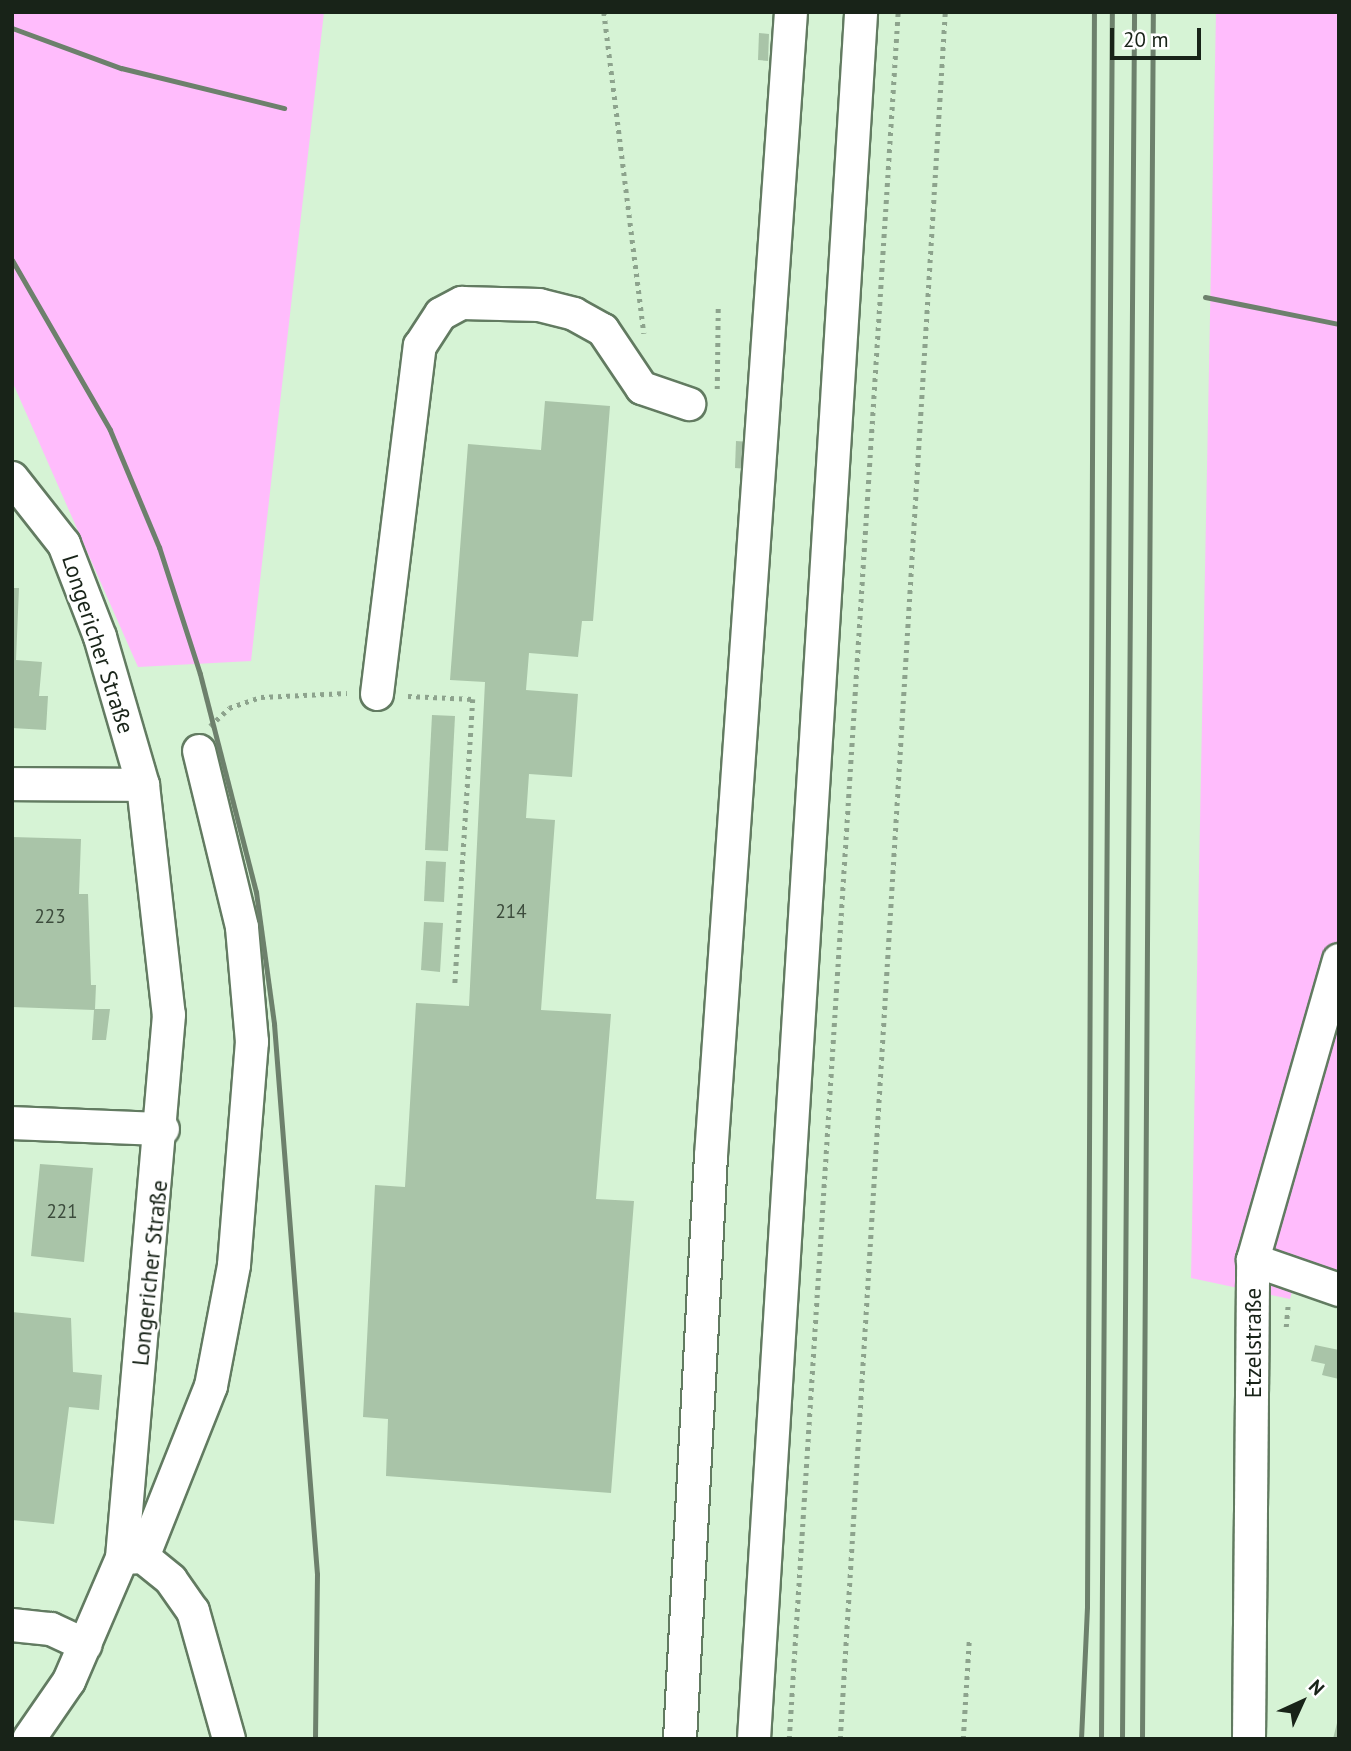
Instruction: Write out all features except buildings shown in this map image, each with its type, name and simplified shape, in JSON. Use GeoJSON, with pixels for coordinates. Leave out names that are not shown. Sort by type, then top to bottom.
{"type":"FeatureCollection","features":[{"type":"Feature","properties":{"kind":"street"},"geometry":{"type":"LineString","coordinates":[[680,1739],[711,1156],[791,12]]}},
{"type":"Feature","properties":{"kind":"street"},"geometry":{"type":"LineString","coordinates":[[754,1739],[861,12]]}},
{"type":"Feature","properties":{"kind":"street"},"geometry":{"type":"LineString","coordinates":[[376,694],[420,346],[440,314],[462,303],[539,304],[574,314],[603,330],[646,390],[703,404]]}},
{"type":"Feature","properties":{"kind":"street","name":"Longericher Straße"},"geometry":{"type":"LineString","coordinates":[[12,478],[64,544],[100,637],[143,785],[170,1015],[132,1558],[85,1645],[69,1681],[29,1739]]}},
{"type":"Feature","properties":{"kind":"street"},"geometry":{"type":"LineString","coordinates":[[199,751],[242,927],[252,1042],[234,1265],[211,1386],[132,1558],[171,1580],[193,1611],[229,1739]]}},
{"type":"Feature","properties":{"kind":"street"},"geometry":{"type":"LineString","coordinates":[[12,784],[143,785]]}},
{"type":"Feature","properties":{"kind":"street","name":"Etzelstraße"},"geometry":{"type":"LineString","coordinates":[[1249,1739],[1253,1261],[1339,960]]}},
{"type":"Feature","properties":{"kind":"street"},"geometry":{"type":"LineString","coordinates":[[12,1123],[163,1129]]}},
{"type":"Feature","properties":{"kind":"street"},"geometry":{"type":"LineString","coordinates":[[1253,1261],[1339,1290]]}},
{"type":"Feature","properties":{"kind":"street"},"geometry":{"type":"LineString","coordinates":[[12,1625],[51,1629],[85,1645]]}},
{"type":"Feature","properties":{"kind":"path"},"geometry":{"type":"LineString","coordinates":[[604,12],[646,390]]}},
{"type":"Feature","properties":{"kind":"path"},"geometry":{"type":"LineString","coordinates":[[789,1739],[898,12]]}},
{"type":"Feature","properties":{"kind":"path"},"geometry":{"type":"LineString","coordinates":[[840,1739],[945,12]]}},
{"type":"Feature","properties":{"kind":"path"},"geometry":{"type":"LineString","coordinates":[[703,404],[718,306]]}},
{"type":"Feature","properties":{"kind":"path"},"geometry":{"type":"LineString","coordinates":[[199,751],[213,722],[261,697],[376,694],[473,699],[455,986]]}},
{"type":"Feature","properties":{"kind":"path"},"geometry":{"type":"LineString","coordinates":[[1285,1341],[1290,1273]]}},
{"type":"Feature","properties":{"kind":"path"},"geometry":{"type":"LineString","coordinates":[[963,1739],[969,1640]]}},
{"type":"Feature","properties":{"kind":"shaded area"},"geometry":{"type":"Polygon","coordinates":[[[12,12],[324,12],[251,661],[138,667],[12,381],[12,12]]]}},
{"type":"Feature","properties":{"kind":"shaded area"},"geometry":{"type":"Polygon","coordinates":[[[1216,12],[1339,12],[1339,1289],[1296,1278],[1290,1299],[1191,1278],[1216,12]]]}},
{"type":"Feature","properties":{"kind":"railway"},"geometry":{"type":"LineString","coordinates":[[1081,1739],[1087,1607],[1094,12]]}},
{"type":"Feature","properties":{"kind":"railway"},"geometry":{"type":"LineString","coordinates":[[1101,1739],[1112,12]]}},
{"type":"Feature","properties":{"kind":"railway"},"geometry":{"type":"LineString","coordinates":[[1122,1739],[1134,12]]}},
{"type":"Feature","properties":{"kind":"railway"},"geometry":{"type":"LineString","coordinates":[[1142,1739],[1153,12]]}},
{"type":"Feature","properties":{"kind":"railway"},"geometry":{"type":"LineString","coordinates":[[12,28],[121,68],[284,108]]}},
{"type":"Feature","properties":{"kind":"railway"},"geometry":{"type":"LineString","coordinates":[[12,260],[110,430],[159,547],[200,674],[256,892],[274,1024],[317,1574],[315,1739]]}},
{"type":"Feature","properties":{"kind":"railway"},"geometry":{"type":"LineString","coordinates":[[1205,297],[1339,324]]}}]}
